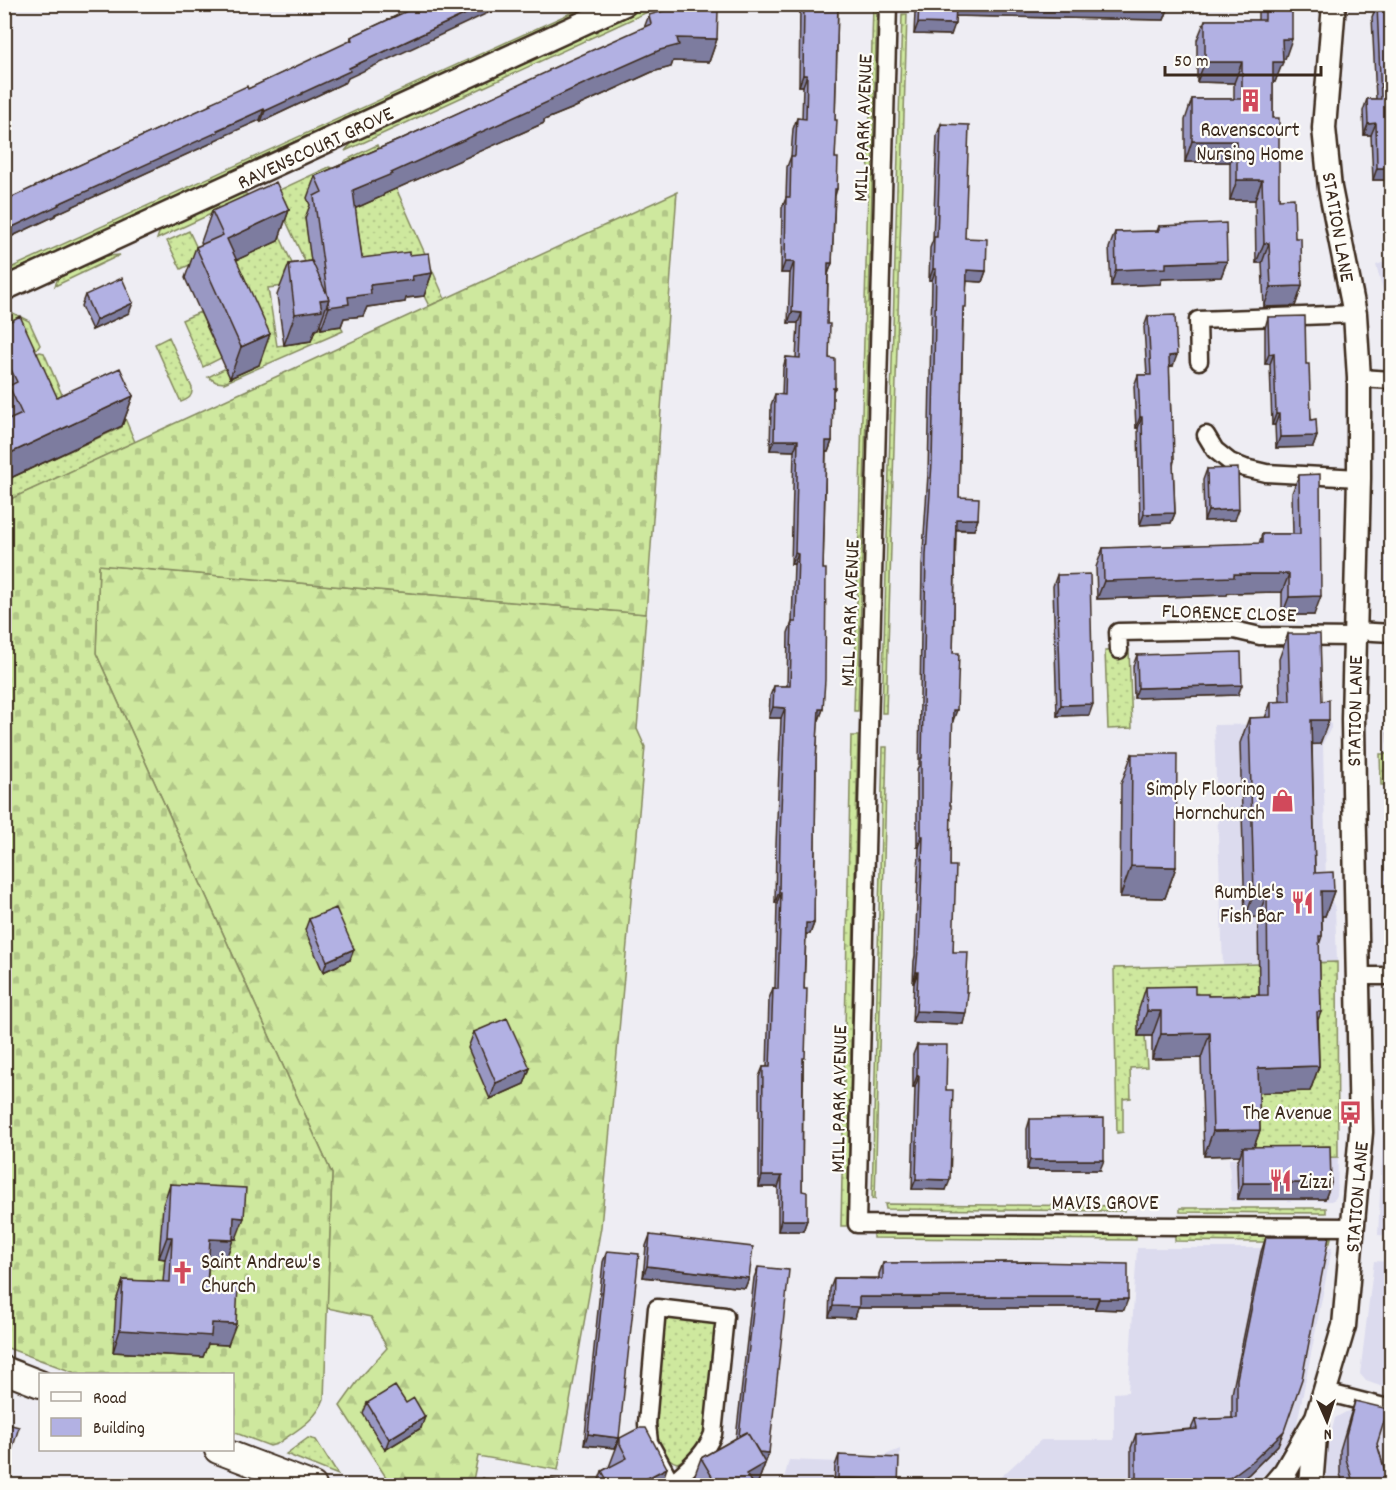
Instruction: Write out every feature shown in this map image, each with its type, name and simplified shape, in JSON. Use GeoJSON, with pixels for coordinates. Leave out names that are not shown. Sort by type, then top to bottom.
{"type":"FeatureCollection","features":[{"type":"Feature","properties":{"kind":"main road"},"geometry":{"type":"LineString","coordinates":[[4,1370],[39,1384]]}},
{"type":"Feature","properties":{"kind":"main road"},"geometry":{"type":"LineString","coordinates":[[223,1451],[313,1485]]}},
{"type":"Feature","properties":{"kind":"street","name":"MILL PARK AVENUE"},"geometry":{"type":"LineString","coordinates":[[857,1224],[888,4]]}},
{"type":"Feature","properties":{"kind":"street","name":"STATION LANE"},"geometry":{"type":"LineString","coordinates":[[1273,1485],[1285,1472],[1317,1417],[1344,1326],[1361,1132],[1353,765],[1359,378],[1355,314],[1330,188],[1324,128],[1334,4]]}},
{"type":"Feature","properties":{"kind":"street","name":"RAVENSCOURT GROVE"},"geometry":{"type":"LineString","coordinates":[[4,289],[616,6]]}},
{"type":"Feature","properties":{"kind":"street"},"geometry":{"type":"LineString","coordinates":[[1199,361],[1198,320],[1355,314]]}},
{"type":"Feature","properties":{"kind":"street"},"geometry":{"type":"LineString","coordinates":[[1359,378],[1392,380]]}},
{"type":"Feature","properties":{"kind":"street"},"geometry":{"type":"LineString","coordinates":[[1206,435],[1215,450],[1230,462],[1245,468],[1266,473],[1359,478]]}},
{"type":"Feature","properties":{"kind":"street","name":"FLORENCE CLOSE"},"geometry":{"type":"LineString","coordinates":[[1119,650],[1118,632],[1234,630],[1260,636],[1355,634]]}},
{"type":"Feature","properties":{"kind":"street"},"geometry":{"type":"LineString","coordinates":[[1355,634],[1392,633]]}},
{"type":"Feature","properties":{"kind":"street"},"geometry":{"type":"LineString","coordinates":[[1357,976],[1392,976]]}},
{"type":"Feature","properties":{"kind":"street","name":"MAVIS GROVE"},"geometry":{"type":"LineString","coordinates":[[857,1224],[1353,1227]]}},
{"type":"Feature","properties":{"kind":"street"},"geometry":{"type":"LineString","coordinates":[[657,1308],[725,1316],[712,1434],[703,1454],[673,1484],[647,1435],[657,1308]]}},
{"type":"Feature","properties":{"kind":"street"},"geometry":{"type":"LineString","coordinates":[[1325,1392],[1392,1409]]}},
{"type":"Feature","properties":{"kind":"street","name":"STATION LANE"},"geometry":{"type":"LineString","coordinates":[[1311,1485],[1317,1417]]}},
{"type":"Feature","properties":{"kind":"shaded area"},"geometry":{"type":"Polygon","coordinates":[[[1391,260],[1392,363],[1388,362],[1385,297],[1376,265],[1391,260]]]}},
{"type":"Feature","properties":{"kind":"shaded area"},"geometry":{"type":"Polygon","coordinates":[[[1386,533],[1391,533],[1391,616],[1383,616],[1386,533]]]}},
{"type":"Feature","properties":{"kind":"shaded area"},"geometry":{"type":"Polygon","coordinates":[[[1331,723],[1331,728],[1323,743],[1326,886],[1335,908],[1337,962],[1223,966],[1214,725],[1331,723]]]}},
{"type":"Feature","properties":{"kind":"shaded area"},"geometry":{"type":"Polygon","coordinates":[[[1383,854],[1391,854],[1391,960],[1384,960],[1383,854]]]}},
{"type":"Feature","properties":{"kind":"shaded area"},"geometry":{"type":"Polygon","coordinates":[[[1392,1134],[1391,1236],[1378,1235],[1383,1135],[1392,1134]]]}},
{"type":"Feature","properties":{"kind":"shaded area","name":"Zizzi"},"geometry":{"type":"Polygon","coordinates":[[[1338,1157],[1337,1195],[1331,1201],[1231,1201],[1229,1159],[1338,1157]]]}},
{"type":"Feature","properties":{"kind":"shaded area"},"geometry":{"type":"Polygon","coordinates":[[[1137,1248],[1332,1248],[1295,1434],[1282,1458],[1253,1485],[991,1486],[1041,1440],[1114,1440],[1114,1393],[1128,1392],[1137,1248]]]}},
{"type":"Feature","properties":{"kind":"shaded area"},"geometry":{"type":"Polygon","coordinates":[[[1374,1261],[1391,1262],[1391,1390],[1366,1381],[1360,1374],[1374,1261]]]}},
{"type":"Feature","properties":{"kind":"shaded area"},"geometry":{"type":"Polygon","coordinates":[[[1357,1410],[1391,1418],[1391,1485],[1327,1486],[1326,1454],[1335,1418],[1346,1412],[1357,1410]]]}},
{"type":"Feature","properties":{"kind":"shaded area"},"geometry":{"type":"Polygon","coordinates":[[[900,1449],[899,1485],[782,1486],[789,1460],[866,1463],[900,1449]]]}},
{"type":"Feature","properties":{"kind":"green space"},"geometry":{"type":"Polygon","coordinates":[[[877,4],[858,711],[854,711],[873,5],[877,4]]]}},
{"type":"Feature","properties":{"kind":"green space"},"geometry":{"type":"Polygon","coordinates":[[[650,5],[655,5],[656,8],[345,151],[354,140],[650,5]]]}},
{"type":"Feature","properties":{"kind":"green space"},"geometry":{"type":"Polygon","coordinates":[[[579,9],[580,13],[5,275],[4,271],[579,9]]]}},
{"type":"Feature","properties":{"kind":"green space"},"geometry":{"type":"Polygon","coordinates":[[[902,14],[907,14],[886,713],[882,713],[902,14]]]}},
{"type":"Feature","properties":{"kind":"green space"},"geometry":{"type":"Polygon","coordinates":[[[377,145],[445,299],[429,306],[424,296],[354,280],[345,213],[383,196],[343,164],[346,160],[377,145]]]}},
{"type":"Feature","properties":{"kind":"green space"},"geometry":{"type":"Polygon","coordinates":[[[329,167],[335,169],[314,214],[305,218],[315,283],[273,193],[329,167]]]}},
{"type":"Feature","properties":{"kind":"green space"},"geometry":{"type":"Polygon","coordinates":[[[242,192],[250,196],[157,239],[159,233],[167,226],[242,192]]]}},
{"type":"Feature","properties":{"kind":"green space"},"geometry":{"type":"Polygon","coordinates":[[[677,192],[646,614],[99,565],[96,653],[332,1174],[324,1399],[316,1413],[304,1425],[277,1444],[270,1446],[234,1432],[234,1373],[75,1373],[5,1347],[4,502],[677,192]]]}},
{"type":"Feature","properties":{"kind":"green space"},"geometry":{"type":"Polygon","coordinates":[[[271,216],[301,284],[268,288],[277,346],[284,345],[309,330],[341,326],[343,331],[224,383],[216,382],[208,377],[226,368],[230,377],[215,269],[271,216]]]}},
{"type":"Feature","properties":{"kind":"green space"},"geometry":{"type":"Polygon","coordinates":[[[189,231],[202,259],[181,269],[167,241],[189,231]]]}},
{"type":"Feature","properties":{"kind":"green space"},"geometry":{"type":"Polygon","coordinates":[[[120,255],[55,286],[58,278],[106,256],[120,255]]]}},
{"type":"Feature","properties":{"kind":"green space"},"geometry":{"type":"Polygon","coordinates":[[[11,312],[29,321],[40,345],[15,359],[5,349],[5,315],[11,312]]]}},
{"type":"Feature","properties":{"kind":"green space"},"geometry":{"type":"Polygon","coordinates":[[[200,312],[221,358],[203,367],[182,320],[200,312]]]}},
{"type":"Feature","properties":{"kind":"green space"},"geometry":{"type":"Polygon","coordinates":[[[169,337],[192,388],[191,396],[181,402],[155,344],[169,337]]]}},
{"type":"Feature","properties":{"kind":"green space"},"geometry":{"type":"Polygon","coordinates":[[[40,352],[44,353],[63,397],[29,414],[17,363],[40,352]]]}},
{"type":"Feature","properties":{"kind":"green space"},"geometry":{"type":"Polygon","coordinates":[[[113,390],[135,442],[5,502],[4,481],[122,427],[113,390]]]}},
{"type":"Feature","properties":{"kind":"green space"},"geometry":{"type":"Polygon","coordinates":[[[99,565],[646,614],[637,729],[645,747],[601,1227],[558,1470],[478,1456],[472,1485],[391,1485],[340,1406],[360,1378],[387,1348],[371,1317],[327,1308],[332,1174],[96,653],[99,565]]]}},
{"type":"Feature","properties":{"kind":"green space"},"geometry":{"type":"Polygon","coordinates":[[[1129,650],[1132,728],[1108,729],[1105,651],[1129,650]]]}},
{"type":"Feature","properties":{"kind":"green space"},"geometry":{"type":"Polygon","coordinates":[[[851,736],[858,736],[847,1226],[841,1226],[851,736]]]}},
{"type":"Feature","properties":{"kind":"green space"},"geometry":{"type":"Polygon","coordinates":[[[883,747],[887,747],[875,1199],[872,1199],[883,747]]]}},
{"type":"Feature","properties":{"kind":"green space"},"geometry":{"type":"Polygon","coordinates":[[[1380,754],[1391,754],[1391,785],[1381,785],[1380,754]]]}},
{"type":"Feature","properties":{"kind":"green space"},"geometry":{"type":"Polygon","coordinates":[[[1337,962],[1338,1157],[1251,1159],[1249,1067],[1280,1092],[1310,1090],[1270,981],[1259,981],[1259,1019],[1145,1036],[1147,1067],[1130,1068],[1131,1098],[1123,1099],[1123,1132],[1117,1133],[1114,968],[1337,962]]]}},
{"type":"Feature","properties":{"kind":"green space"},"geometry":{"type":"Polygon","coordinates":[[[885,1204],[1125,1206],[1125,1211],[886,1209],[885,1204]]]}},
{"type":"Feature","properties":{"kind":"green space"},"geometry":{"type":"Polygon","coordinates":[[[1180,1208],[1326,1208],[1326,1213],[1180,1212],[1180,1208]]]}},
{"type":"Feature","properties":{"kind":"green space"},"geometry":{"type":"Polygon","coordinates":[[[873,1233],[1136,1235],[1136,1240],[873,1238],[873,1233]]]}},
{"type":"Feature","properties":{"kind":"green space"},"geometry":{"type":"Polygon","coordinates":[[[1175,1235],[1331,1237],[1330,1243],[1175,1241],[1175,1235]]]}},
{"type":"Feature","properties":{"kind":"green space"},"geometry":{"type":"Polygon","coordinates":[[[665,1316],[718,1321],[707,1432],[695,1451],[677,1463],[668,1458],[662,1450],[656,1429],[665,1316]]]}},
{"type":"Feature","properties":{"kind":"green space"},"geometry":{"type":"Polygon","coordinates":[[[308,1438],[316,1440],[338,1475],[286,1454],[308,1438]]]}},
{"type":"Feature","properties":{"kind":"building"},"geometry":{"type":"Polygon","coordinates":[[[422,4],[487,4],[349,68],[350,71],[302,94],[217,130],[218,132],[58,204],[4,231],[4,201],[211,105],[210,103],[247,86],[248,89],[352,40],[351,37],[422,4]]]}},
{"type":"Feature","properties":{"kind":"building"},"geometry":{"type":"Polygon","coordinates":[[[804,4],[838,4],[835,120],[837,120],[835,158],[838,158],[837,189],[835,189],[832,263],[828,263],[827,324],[830,324],[829,358],[835,359],[835,388],[833,388],[832,441],[826,441],[823,569],[826,569],[825,680],[823,709],[819,709],[816,759],[814,923],[806,923],[804,989],[807,989],[805,1058],[803,1058],[802,1191],[807,1192],[807,1220],[781,1220],[782,1176],[762,1176],[763,1067],[770,1067],[773,988],[778,989],[780,835],[785,708],[773,707],[774,686],[790,686],[792,622],[796,622],[798,440],[774,440],[775,394],[785,395],[786,357],[800,358],[802,313],[792,312],[794,262],[785,262],[786,197],[790,197],[791,156],[795,156],[797,118],[806,119],[807,75],[803,75],[804,4]]]}},
{"type":"Feature","properties":{"kind":"building"},"geometry":{"type":"Polygon","coordinates":[[[919,4],[1168,4],[1168,9],[956,6],[955,24],[918,23],[919,4]]]}},
{"type":"Feature","properties":{"kind":"building"},"geometry":{"type":"Polygon","coordinates":[[[1265,4],[1292,4],[1292,39],[1282,39],[1283,62],[1273,62],[1273,118],[1279,118],[1279,199],[1294,198],[1295,238],[1301,238],[1302,286],[1271,287],[1269,243],[1264,243],[1262,180],[1237,180],[1237,141],[1192,141],[1192,99],[1242,99],[1242,62],[1205,62],[1205,20],[1265,20],[1265,4]]]}},
{"type":"Feature","properties":{"kind":"building"},"geometry":{"type":"Polygon","coordinates":[[[1392,4],[1392,214],[1390,168],[1377,168],[1376,123],[1368,124],[1367,99],[1381,99],[1377,5],[1392,4]]]}},
{"type":"Feature","properties":{"kind":"building"},"geometry":{"type":"Polygon","coordinates":[[[667,10],[718,11],[717,39],[677,38],[679,45],[660,50],[579,86],[353,190],[362,258],[409,252],[409,255],[429,253],[432,273],[412,276],[413,280],[370,285],[371,294],[348,297],[349,304],[329,307],[314,196],[322,192],[315,176],[399,140],[651,24],[649,15],[667,10]]]}},
{"type":"Feature","properties":{"kind":"building"},"geometry":{"type":"Polygon","coordinates":[[[941,124],[969,125],[965,238],[987,239],[986,271],[967,270],[966,307],[963,307],[959,497],[979,498],[978,519],[956,519],[953,653],[959,653],[957,710],[953,710],[950,866],[956,866],[953,952],[968,952],[966,1013],[916,1011],[923,836],[921,836],[921,758],[926,555],[932,463],[936,269],[933,269],[934,237],[937,237],[941,124]]]}},
{"type":"Feature","properties":{"kind":"building"},"geometry":{"type":"Polygon","coordinates":[[[276,182],[289,210],[227,239],[270,334],[241,347],[196,247],[223,235],[212,211],[276,182]]]}},
{"type":"Feature","properties":{"kind":"building"},"geometry":{"type":"Polygon","coordinates":[[[1226,223],[1227,261],[1166,263],[1166,268],[1116,270],[1115,232],[1159,231],[1159,226],[1226,223]]]}},
{"type":"Feature","properties":{"kind":"building"},"geometry":{"type":"Polygon","coordinates":[[[312,261],[329,299],[320,300],[322,310],[295,314],[289,264],[312,261]]]}},
{"type":"Feature","properties":{"kind":"building"},"geometry":{"type":"Polygon","coordinates":[[[122,278],[133,303],[96,320],[85,295],[122,278]]]}},
{"type":"Feature","properties":{"kind":"building"},"geometry":{"type":"Polygon","coordinates":[[[1175,315],[1177,355],[1169,356],[1175,513],[1144,514],[1142,417],[1140,417],[1138,375],[1151,375],[1148,316],[1175,315]]]}},
{"type":"Feature","properties":{"kind":"building"},"geometry":{"type":"Polygon","coordinates":[[[20,316],[57,397],[120,368],[133,396],[4,456],[4,422],[22,414],[9,386],[17,382],[4,355],[4,322],[5,324],[20,316]]]}},
{"type":"Feature","properties":{"kind":"building"},"geometry":{"type":"Polygon","coordinates":[[[1305,316],[1311,420],[1316,419],[1317,436],[1280,437],[1279,414],[1276,414],[1274,353],[1269,354],[1268,317],[1305,316]]]}},
{"type":"Feature","properties":{"kind":"building"},"geometry":{"type":"Polygon","coordinates":[[[1238,468],[1239,509],[1208,511],[1207,469],[1238,468]]]}},
{"type":"Feature","properties":{"kind":"building"},"geometry":{"type":"Polygon","coordinates":[[[1320,474],[1321,596],[1289,597],[1289,574],[1234,574],[1234,577],[1104,581],[1103,548],[1262,543],[1262,534],[1300,534],[1299,475],[1320,474]]]}},
{"type":"Feature","properties":{"kind":"building"},"geometry":{"type":"Polygon","coordinates":[[[1090,574],[1093,704],[1061,705],[1057,575],[1090,574]]]}},
{"type":"Feature","properties":{"kind":"building"},"geometry":{"type":"Polygon","coordinates":[[[1288,634],[1320,634],[1322,701],[1329,700],[1329,720],[1311,720],[1315,873],[1333,872],[1334,891],[1321,891],[1322,936],[1319,936],[1321,1012],[1317,1012],[1319,1066],[1258,1068],[1260,1130],[1213,1131],[1210,1033],[1161,1034],[1161,1011],[1147,1011],[1146,987],[1195,986],[1195,994],[1208,994],[1208,996],[1268,995],[1267,893],[1254,893],[1249,718],[1271,717],[1271,702],[1290,701],[1288,634]]]}},
{"type":"Feature","properties":{"kind":"building"},"geometry":{"type":"Polygon","coordinates":[[[1241,652],[1242,685],[1138,688],[1137,655],[1241,652]]]}},
{"type":"Feature","properties":{"kind":"building"},"geometry":{"type":"Polygon","coordinates":[[[1132,754],[1177,754],[1176,867],[1131,866],[1132,754]]]}},
{"type":"Feature","properties":{"kind":"building"},"geometry":{"type":"Polygon","coordinates":[[[336,908],[354,949],[327,961],[309,919],[336,908]]]}},
{"type":"Feature","properties":{"kind":"building"},"geometry":{"type":"Polygon","coordinates":[[[507,1018],[530,1068],[496,1083],[474,1032],[507,1018]]]}},
{"type":"Feature","properties":{"kind":"building"},"geometry":{"type":"Polygon","coordinates":[[[917,1045],[947,1045],[946,1090],[953,1090],[950,1180],[916,1179],[919,1076],[917,1076],[917,1045]]]}},
{"type":"Feature","properties":{"kind":"building"},"geometry":{"type":"Polygon","coordinates":[[[1104,1118],[1104,1160],[1030,1160],[1030,1119],[1104,1118]]]}},
{"type":"Feature","properties":{"kind":"building"},"geometry":{"type":"Polygon","coordinates":[[[1330,1146],[1331,1183],[1243,1183],[1243,1147],[1330,1146]]]}},
{"type":"Feature","properties":{"kind":"building","name":"Saint Andrew's Church"},"geometry":{"type":"Polygon","coordinates":[[[170,1184],[246,1188],[244,1218],[234,1217],[233,1240],[210,1239],[207,1285],[238,1287],[236,1324],[212,1323],[211,1336],[120,1330],[123,1280],[170,1282],[172,1237],[167,1237],[170,1184]]]}},
{"type":"Feature","properties":{"kind":"building"},"geometry":{"type":"Polygon","coordinates":[[[650,1235],[753,1247],[749,1278],[647,1266],[650,1235]]]}},
{"type":"Feature","properties":{"kind":"building"},"geometry":{"type":"Polygon","coordinates":[[[1266,1237],[1329,1237],[1302,1379],[1284,1431],[1254,1460],[1220,1485],[1136,1485],[1136,1434],[1197,1429],[1195,1420],[1237,1418],[1237,1379],[1266,1237]]]}},
{"type":"Feature","properties":{"kind":"building"},"geometry":{"type":"Polygon","coordinates":[[[607,1251],[639,1254],[619,1438],[588,1434],[607,1251]]]}},
{"type":"Feature","properties":{"kind":"building"},"geometry":{"type":"Polygon","coordinates":[[[883,1263],[1128,1264],[1128,1299],[859,1297],[859,1307],[833,1306],[834,1278],[883,1279],[883,1263]]]}},
{"type":"Feature","properties":{"kind":"building"},"geometry":{"type":"Polygon","coordinates":[[[758,1267],[789,1270],[769,1453],[759,1452],[747,1432],[739,1436],[758,1267]]]}},
{"type":"Feature","properties":{"kind":"building"},"geometry":{"type":"Polygon","coordinates":[[[395,1386],[406,1403],[414,1398],[425,1417],[389,1439],[367,1403],[395,1386]]]}},
{"type":"Feature","properties":{"kind":"building"},"geometry":{"type":"Polygon","coordinates":[[[1355,1401],[1388,1409],[1377,1444],[1389,1485],[1354,1485],[1346,1459],[1346,1435],[1355,1401]]]}},
{"type":"Feature","properties":{"kind":"building"},"geometry":{"type":"Polygon","coordinates":[[[4,1423],[19,1427],[9,1460],[4,1459],[4,1423]]]}},
{"type":"Feature","properties":{"kind":"building"},"geometry":{"type":"Polygon","coordinates":[[[639,1428],[646,1428],[667,1468],[634,1485],[610,1485],[602,1471],[627,1458],[620,1444],[620,1438],[639,1428]]]}},
{"type":"Feature","properties":{"kind":"building"},"geometry":{"type":"Polygon","coordinates":[[[747,1432],[765,1463],[746,1474],[753,1485],[717,1485],[701,1458],[747,1432]]]}},
{"type":"Feature","properties":{"kind":"building"},"geometry":{"type":"Polygon","coordinates":[[[839,1455],[899,1458],[898,1485],[878,1485],[878,1479],[838,1478],[839,1455]]]}},
{"type":"Feature","properties":{"kind":"building"},"geometry":{"type":"Polygon","coordinates":[[[539,1477],[580,1485],[537,1485],[539,1477]]]}},
{"type":"Feature","properties":{"kind":"building"},"geometry":{"type":"Polygon","coordinates":[[[482,1478],[511,1485],[480,1485],[482,1478]]]}},
{"type":"Feature","properties":{"kind":"place","name":"Ravenscourt Nursing Home"},"geometry":{"type":"Point","coordinates":[1250,101]}},
{"type":"Feature","properties":{"kind":"place","name":"Simply Flooring Hornchurch"},"geometry":{"type":"Point","coordinates":[1283,800]}},
{"type":"Feature","properties":{"kind":"place","name":"Rumble's Fish Bar"},"geometry":{"type":"Point","coordinates":[1302,903]}},
{"type":"Feature","properties":{"kind":"place","name":"The Avenue"},"geometry":{"type":"Point","coordinates":[1350,1112]}},
{"type":"Feature","properties":{"kind":"place","name":"Zizzi"},"geometry":{"type":"Point","coordinates":[1281,1181]}},
{"type":"Feature","properties":{"kind":"place","name":"Saint Andrew's Church"},"geometry":{"type":"Point","coordinates":[183,1273]}}]}
